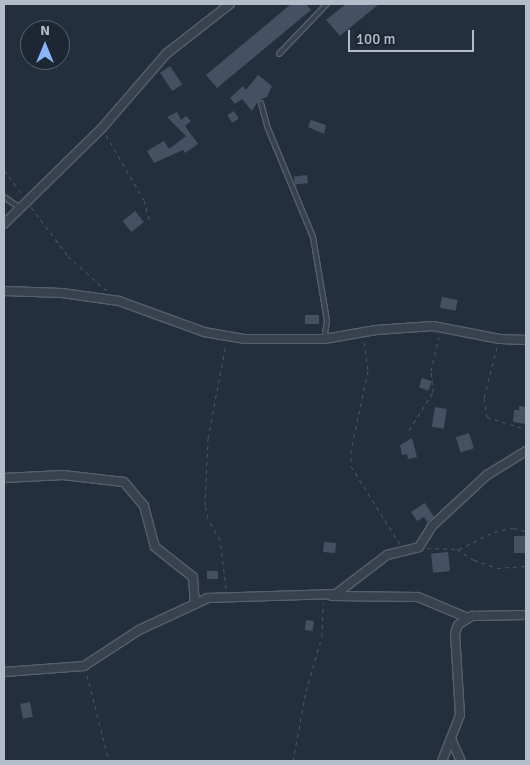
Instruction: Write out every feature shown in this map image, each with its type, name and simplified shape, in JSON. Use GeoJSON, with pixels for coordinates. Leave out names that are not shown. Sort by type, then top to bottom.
{"type":"FeatureCollection","features":[{"type":"Feature","properties":{"kind":"street"},"geometry":{"type":"LineString","coordinates":[[4,224],[28,198],[102,128],[166,54],[230,4]]}},
{"type":"Feature","properties":{"kind":"street"},"geometry":{"type":"LineString","coordinates":[[4,291],[62,293],[119,301],[204,332],[229,336],[324,340],[394,328],[443,327],[500,339],[526,340]]}},
{"type":"Feature","properties":{"kind":"street"},"geometry":{"type":"LineString","coordinates":[[327,596],[347,587],[387,555],[419,546],[432,526],[487,475],[526,451]]}},
{"type":"Feature","properties":{"kind":"street"},"geometry":{"type":"LineString","coordinates":[[4,478],[63,475],[124,482],[144,506],[155,546],[192,577],[195,604]]}},
{"type":"Feature","properties":{"kind":"street"},"geometry":{"type":"LineString","coordinates":[[4,672],[84,666],[139,630],[208,598],[327,596],[418,598],[468,618],[526,615]]}},
{"type":"Feature","properties":{"kind":"street"},"geometry":{"type":"LineString","coordinates":[[442,761],[458,725],[460,702],[455,633],[458,625],[468,618]]}},
{"type":"Feature","properties":{"kind":"street"},"geometry":{"type":"LineString","coordinates":[[452,741],[461,761]]}},
{"type":"Feature","properties":{"kind":"lane"},"geometry":{"type":"LineString","coordinates":[[279,54],[327,4]]}},
{"type":"Feature","properties":{"kind":"lane"},"geometry":{"type":"LineString","coordinates":[[261,103],[267,126],[312,237],[327,321],[324,340]]}},
{"type":"Feature","properties":{"kind":"lane"},"geometry":{"type":"LineString","coordinates":[[4,197],[19,207]]}},
{"type":"Feature","properties":{"kind":"path"},"geometry":{"type":"LineString","coordinates":[[102,128],[144,200],[150,222]]}},
{"type":"Feature","properties":{"kind":"path"},"geometry":{"type":"LineString","coordinates":[[4,170],[28,198],[34,213],[68,256],[119,301]]}},
{"type":"Feature","properties":{"kind":"path"},"geometry":{"type":"LineString","coordinates":[[409,430],[433,392],[431,371],[443,327]]}},
{"type":"Feature","properties":{"kind":"path"},"geometry":{"type":"LineString","coordinates":[[363,334],[368,371],[351,450],[351,466],[404,551]]}},
{"type":"Feature","properties":{"kind":"path"},"geometry":{"type":"LineString","coordinates":[[227,598],[220,540],[208,518],[205,504],[208,438],[218,374],[229,336]]}},
{"type":"Feature","properties":{"kind":"path"},"geometry":{"type":"LineString","coordinates":[[500,339],[485,388],[485,412],[489,420],[526,429]]}},
{"type":"Feature","properties":{"kind":"path"},"geometry":{"type":"LineString","coordinates":[[457,549],[494,532],[513,528],[526,531]]}},
{"type":"Feature","properties":{"kind":"path"},"geometry":{"type":"LineString","coordinates":[[419,546],[457,549],[491,567],[526,566]]}},
{"type":"Feature","properties":{"kind":"path"},"geometry":{"type":"LineString","coordinates":[[293,761],[306,691],[322,636],[327,596]]}},
{"type":"Feature","properties":{"kind":"path"},"geometry":{"type":"LineString","coordinates":[[84,666],[109,761]]}},
{"type":"Feature","properties":{"kind":"building"},"geometry":{"type":"Polygon","coordinates":[[[291,4],[306,4],[311,10],[217,88],[206,75],[291,4]]]}},
{"type":"Feature","properties":{"kind":"building"},"geometry":{"type":"Polygon","coordinates":[[[346,4],[379,4],[340,36],[326,20],[346,4]]]}},
{"type":"Feature","properties":{"kind":"building"},"geometry":{"type":"Polygon","coordinates":[[[170,66],[182,84],[172,91],[160,73],[170,66]]]}},
{"type":"Feature","properties":{"kind":"building"},"geometry":{"type":"Polygon","coordinates":[[[258,75],[272,86],[267,97],[259,100],[252,111],[242,99],[235,104],[230,98],[243,86],[246,90],[258,75]]]}},
{"type":"Feature","properties":{"kind":"building"},"geometry":{"type":"Polygon","coordinates":[[[234,111],[239,119],[232,123],[227,115],[234,111]]]}},
{"type":"Feature","properties":{"kind":"building"},"geometry":{"type":"Polygon","coordinates":[[[177,112],[181,120],[186,116],[191,121],[185,126],[198,144],[185,153],[183,150],[154,163],[147,151],[164,141],[169,149],[186,136],[167,117],[177,112]]]}},
{"type":"Feature","properties":{"kind":"building"},"geometry":{"type":"Polygon","coordinates":[[[311,120],[326,125],[324,134],[308,127],[311,120]]]}},
{"type":"Feature","properties":{"kind":"building"},"geometry":{"type":"Polygon","coordinates":[[[307,175],[308,183],[295,185],[294,177],[307,175]]]}},
{"type":"Feature","properties":{"kind":"building"},"geometry":{"type":"Polygon","coordinates":[[[135,211],[144,222],[131,232],[123,221],[135,211]]]}},
{"type":"Feature","properties":{"kind":"building"},"geometry":{"type":"Polygon","coordinates":[[[442,297],[458,300],[456,311],[440,308],[442,297]]]}},
{"type":"Feature","properties":{"kind":"building"},"geometry":{"type":"Polygon","coordinates":[[[305,315],[319,315],[319,324],[305,324],[305,315]]]}},
{"type":"Feature","properties":{"kind":"building"},"geometry":{"type":"Polygon","coordinates":[[[422,378],[432,381],[429,390],[419,388],[422,378]]]}},
{"type":"Feature","properties":{"kind":"building"},"geometry":{"type":"Polygon","coordinates":[[[519,406],[526,407],[526,424],[513,422],[514,410],[519,410],[519,406]]]}},
{"type":"Feature","properties":{"kind":"building"},"geometry":{"type":"Polygon","coordinates":[[[435,407],[447,409],[444,429],[432,427],[435,407]]]}},
{"type":"Feature","properties":{"kind":"building"},"geometry":{"type":"Polygon","coordinates":[[[469,433],[474,448],[461,453],[456,437],[469,433]]]}},
{"type":"Feature","properties":{"kind":"building"},"geometry":{"type":"Polygon","coordinates":[[[412,438],[417,457],[408,459],[407,454],[402,455],[400,445],[412,438]]]}},
{"type":"Feature","properties":{"kind":"building"},"geometry":{"type":"Polygon","coordinates":[[[425,503],[434,517],[427,522],[424,517],[417,521],[411,512],[425,503]]]}},
{"type":"Feature","properties":{"kind":"building"},"geometry":{"type":"Polygon","coordinates":[[[514,536],[525,536],[525,553],[514,553],[514,536]]]}},
{"type":"Feature","properties":{"kind":"building"},"geometry":{"type":"Polygon","coordinates":[[[324,542],[336,543],[335,553],[323,552],[324,542]]]}},
{"type":"Feature","properties":{"kind":"building"},"geometry":{"type":"Polygon","coordinates":[[[448,552],[450,571],[433,573],[431,554],[448,552]]]}},
{"type":"Feature","properties":{"kind":"building"},"geometry":{"type":"Polygon","coordinates":[[[207,571],[218,571],[218,579],[207,579],[207,571]]]}},
{"type":"Feature","properties":{"kind":"building"},"geometry":{"type":"Polygon","coordinates":[[[306,620],[314,621],[313,631],[305,630],[306,620]]]}},
{"type":"Feature","properties":{"kind":"building"},"geometry":{"type":"Polygon","coordinates":[[[30,702],[33,717],[23,719],[20,704],[30,702]]]}}]}
